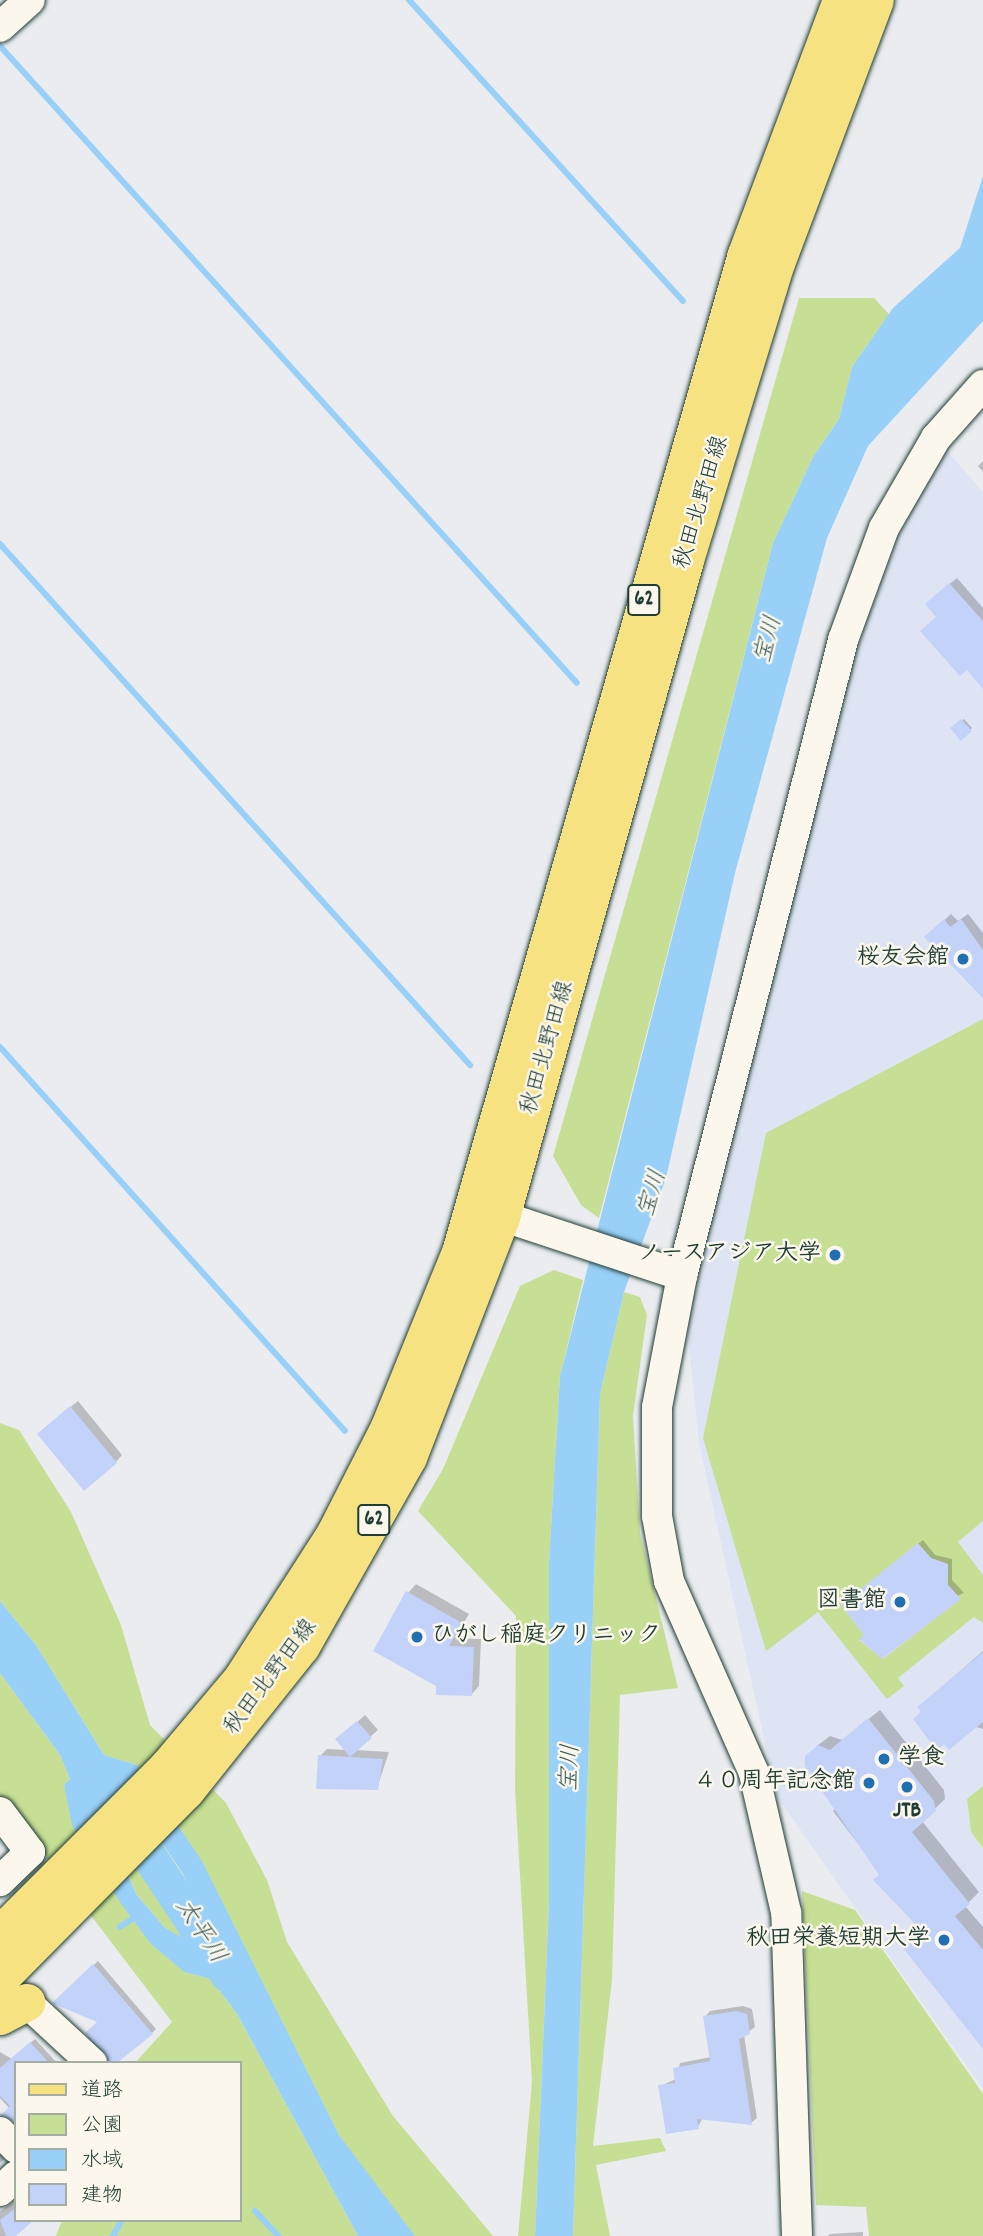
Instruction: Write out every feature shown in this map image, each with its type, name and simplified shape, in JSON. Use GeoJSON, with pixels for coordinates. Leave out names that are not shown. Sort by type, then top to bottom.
{"type":"FeatureCollection","features":[{"type":"Feature","properties":{"kind":"main road","name":"秋田北野田線"},"geometry":{"type":"LineString","coordinates":[[488,1212],[746,254],[841,0]]}},
{"type":"Feature","properties":{"kind":"main road","name":"秋田北野田線"},"geometry":{"type":"LineString","coordinates":[[0,1978],[82,1876],[177,1778],[335,1533],[448,1289],[488,1212],[760,315],[875,0]]}},
{"type":"Feature","properties":{"kind":"main road","name":"秋田北野田線"},"geometry":{"type":"LineString","coordinates":[[0,1934],[82,1876]]}},
{"type":"Feature","properties":{"kind":"street"},"geometry":{"type":"LineString","coordinates":[[0,27],[30,0]]}},
{"type":"Feature","properties":{"kind":"street"},"geometry":{"type":"LineString","coordinates":[[797,2236],[786,1912],[778,1867],[754,1773],[679,1614],[657,1516],[657,1407],[682,1276],[844,639],[884,528],[936,438],[983,385]]}},
{"type":"Feature","properties":{"kind":"street"},"geometry":{"type":"LineString","coordinates":[[488,1212],[682,1276]]}},
{"type":"Feature","properties":{"kind":"street"},"geometry":{"type":"LineString","coordinates":[[0,1812],[30,1852],[0,1881]]}},
{"type":"Feature","properties":{"kind":"street"},"geometry":{"type":"LineString","coordinates":[[13,2009],[89,2061]]}},
{"type":"Feature","properties":{"kind":"street"},"geometry":{"type":"LineString","coordinates":[[0,2132],[14,2146]]}},
{"type":"Feature","properties":{"kind":"street"},"geometry":{"type":"LineString","coordinates":[[0,2191],[14,2178]]}},
{"type":"Feature","properties":{"kind":"shaded area","name":"ノースアジア大学"},"geometry":{"type":"Polygon","coordinates":[[[936,438],[983,492],[983,1786],[967,1799],[971,1832],[983,1848],[983,2089],[777,1797],[699,1443],[682,1276],[843,640],[936,438]]]}},
{"type":"Feature","properties":{"kind":"green space"},"geometry":{"type":"Polygon","coordinates":[[[799,298],[874,298],[889,314],[852,367],[839,419],[813,457],[773,543],[599,1218],[581,1205],[553,1156],[799,298]]]}},
{"type":"Feature","properties":{"kind":"green space"},"geometry":{"type":"Polygon","coordinates":[[[983,1019],[983,1521],[958,1542],[983,1575],[983,1623],[974,1617],[898,1678],[904,1686],[887,1699],[818,1612],[766,1651],[703,1438],[766,1133],[983,1019]],[[918,1544],[841,1605],[864,1635],[859,1640],[883,1659],[960,1599],[948,1585],[948,1564],[931,1558],[918,1544]]]}},
{"type":"Feature","properties":{"kind":"green space"},"geometry":{"type":"Polygon","coordinates":[[[554,1270],[583,1280],[560,1376],[549,1562],[549,1902],[535,2236],[518,2236],[532,2082],[515,1789],[516,1616],[418,1511],[443,1469],[520,1286],[554,1270]]]}},
{"type":"Feature","properties":{"kind":"green space"},"geometry":{"type":"Polygon","coordinates":[[[624,1292],[640,1297],[647,1315],[633,1416],[640,1533],[678,1688],[620,1695],[612,1980],[593,2146],[660,2138],[666,2151],[596,2165],[610,2236],[573,2236],[600,1394],[624,1292]]]}},
{"type":"Feature","properties":{"kind":"green space"},"geometry":{"type":"Polygon","coordinates":[[[0,1423],[19,1430],[71,1512],[121,1625],[150,1725],[226,1803],[267,1880],[287,1942],[393,2116],[493,2236],[415,2236],[381,2198],[339,2135],[204,1866],[137,1765],[104,1755],[36,1645],[0,1601],[0,1423]]]}},
{"type":"Feature","properties":{"kind":"green space"},"geometry":{"type":"Polygon","coordinates":[[[0,1673],[60,1755],[70,1779],[64,1785],[184,1972],[211,1979],[237,2014],[358,2236],[56,2236],[61,2222],[242,2222],[242,2061],[137,2061],[172,2022],[0,1796],[0,1673]]]}},
{"type":"Feature","properties":{"kind":"green space"},"geometry":{"type":"Polygon","coordinates":[[[117,1775],[183,1875],[209,1926],[193,1945],[165,1928],[136,1894],[97,1796],[117,1775]]]}},
{"type":"Feature","properties":{"kind":"green space"},"geometry":{"type":"Polygon","coordinates":[[[983,1786],[983,1848],[971,1832],[967,1799],[983,1786]]]}},
{"type":"Feature","properties":{"kind":"green space"},"geometry":{"type":"Polygon","coordinates":[[[802,1891],[855,1910],[983,2094],[983,2236],[869,2236],[866,2207],[816,2205],[802,1891]]]}},
{"type":"Feature","properties":{"kind":"water","name":"宝川"},"geometry":{"type":"Polygon","coordinates":[[[983,176],[983,321],[868,446],[827,538],[735,873],[666,1178],[624,1292],[600,1394],[573,2236],[535,2236],[549,1902],[549,1562],[560,1376],[773,543],[813,457],[839,419],[852,367],[893,308],[960,248],[983,176]]]}},
{"type":"Feature","properties":{"kind":"water"},"geometry":{"type":"Polygon","coordinates":[[[0,1601],[36,1645],[104,1755],[137,1765],[202,1861],[339,2135],[415,2236],[358,2236],[237,2014],[211,1979],[184,1972],[150,1943],[120,1902],[72,1825],[64,1785],[70,1779],[60,1755],[0,1673],[0,1601]],[[117,1776],[98,1796],[99,1806],[136,1894],[165,1928],[194,1944],[208,1926],[183,1874],[117,1776]]]}},
{"type":"Feature","properties":{"kind":"building"},"geometry":{"type":"Polygon","coordinates":[[[949,583],[983,621],[983,689],[967,670],[960,676],[920,631],[936,617],[925,604],[949,583]]]}},
{"type":"Feature","properties":{"kind":"building"},"geometry":{"type":"Polygon","coordinates":[[[961,719],[972,731],[961,741],[950,728],[961,719]]]}},
{"type":"Feature","properties":{"kind":"building","name":"桜友会館"},"geometry":{"type":"Polygon","coordinates":[[[944,919],[950,927],[961,919],[983,950],[983,998],[924,937],[944,919]]]}},
{"type":"Feature","properties":{"kind":"building"},"geometry":{"type":"Polygon","coordinates":[[[70,1406],[117,1463],[84,1491],[37,1434],[70,1406]]]}},
{"type":"Feature","properties":{"kind":"building","name":"図書館"},"geometry":{"type":"Polygon","coordinates":[[[918,1543],[931,1558],[948,1564],[948,1585],[961,1599],[882,1659],[859,1639],[864,1635],[841,1605],[918,1543]]]}},
{"type":"Feature","properties":{"kind":"building","name":"ひがし稲庭クリニック"},"geometry":{"type":"Polygon","coordinates":[[[406,1591],[462,1623],[449,1646],[474,1647],[472,1696],[436,1695],[436,1686],[373,1651],[406,1591]]]}},
{"type":"Feature","properties":{"kind":"building"},"geometry":{"type":"Polygon","coordinates":[[[983,1652],[983,1722],[949,1750],[944,1744],[937,1751],[913,1719],[921,1712],[917,1707],[983,1652]]]}},
{"type":"Feature","properties":{"kind":"building"},"geometry":{"type":"Polygon","coordinates":[[[868,1718],[934,1801],[936,1811],[912,1832],[970,1904],[955,1916],[983,1950],[983,2049],[903,1948],[923,1932],[873,1880],[879,1875],[805,1766],[805,1756],[818,1745],[830,1750],[868,1718]]]}},
{"type":"Feature","properties":{"kind":"building"},"geometry":{"type":"Polygon","coordinates":[[[357,1721],[372,1738],[350,1757],[335,1739],[357,1721]]]}},
{"type":"Feature","properties":{"kind":"building"},"geometry":{"type":"Polygon","coordinates":[[[318,1755],[383,1759],[378,1790],[316,1789],[318,1755]]]}},
{"type":"Feature","properties":{"kind":"building"},"geometry":{"type":"Polygon","coordinates":[[[93,1964],[153,2034],[119,2061],[107,2061],[85,2033],[97,2022],[52,2003],[93,1964]]]}},
{"type":"Feature","properties":{"kind":"building"},"geometry":{"type":"Polygon","coordinates":[[[737,2011],[747,2014],[750,2034],[739,2039],[752,2125],[697,2119],[699,2129],[666,2134],[658,2085],[675,2083],[673,2068],[710,2061],[703,2016],[737,2011]]]}},
{"type":"Feature","properties":{"kind":"building"},"geometry":{"type":"Polygon","coordinates":[[[30,2042],[47,2061],[14,2061],[14,2122],[1,2115],[10,2106],[0,2096],[0,2068],[30,2042]]]}},
{"type":"Feature","properties":{"kind":"building"},"geometry":{"type":"Polygon","coordinates":[[[14,2210],[14,2222],[32,2222],[16,2236],[6,2236],[0,2220],[14,2210]]]}},
{"type":"Feature","properties":{"kind":"waterway"},"geometry":{"type":"LineString","coordinates":[[409,0],[683,301]]}},
{"type":"Feature","properties":{"kind":"waterway"},"geometry":{"type":"LineString","coordinates":[[0,46],[577,683]]}},
{"type":"Feature","properties":{"kind":"waterway"},"geometry":{"type":"LineString","coordinates":[[0,544],[470,1065]]}},
{"type":"Feature","properties":{"kind":"waterway"},"geometry":{"type":"LineString","coordinates":[[0,1047],[345,1431]]}},
{"type":"Feature","properties":{"kind":"waterway","name":"太平川"},"geometry":{"type":"LineString","coordinates":[[78,1749],[227,1974]]}},
{"type":"Feature","properties":{"kind":"waterway"},"geometry":{"type":"LineString","coordinates":[[120,1927],[132,1919]]}},
{"type":"Feature","properties":{"kind":"waterway"},"geometry":{"type":"LineString","coordinates":[[255,2211],[278,2236]]}},
{"type":"Feature","properties":{"kind":"waterway"},"geometry":{"type":"LineString","coordinates":[[113,2236],[121,2222]]}},
{"type":"Feature","properties":{"kind":"place","name":"桜友会館"},"geometry":{"type":"Point","coordinates":[963,959]}},
{"type":"Feature","properties":{"kind":"place","name":"ノースアジア大学"},"geometry":{"type":"Point","coordinates":[835,1255]}},
{"type":"Feature","properties":{"kind":"place","name":"図書館"},"geometry":{"type":"Point","coordinates":[900,1602]}},
{"type":"Feature","properties":{"kind":"place","name":"ひがし稲庭クリニック"},"geometry":{"type":"Point","coordinates":[417,1637]}},
{"type":"Feature","properties":{"kind":"place","name":"学食"},"geometry":{"type":"Point","coordinates":[884,1759]}},
{"type":"Feature","properties":{"kind":"place","name":"４０周年記念館"},"geometry":{"type":"Point","coordinates":[869,1783]}},
{"type":"Feature","properties":{"kind":"place","name":"JTB"},"geometry":{"type":"Point","coordinates":[907,1787]}},
{"type":"Feature","properties":{"kind":"place","name":"秋田栄養短期大学"},"geometry":{"type":"Point","coordinates":[944,1940]}}]}
